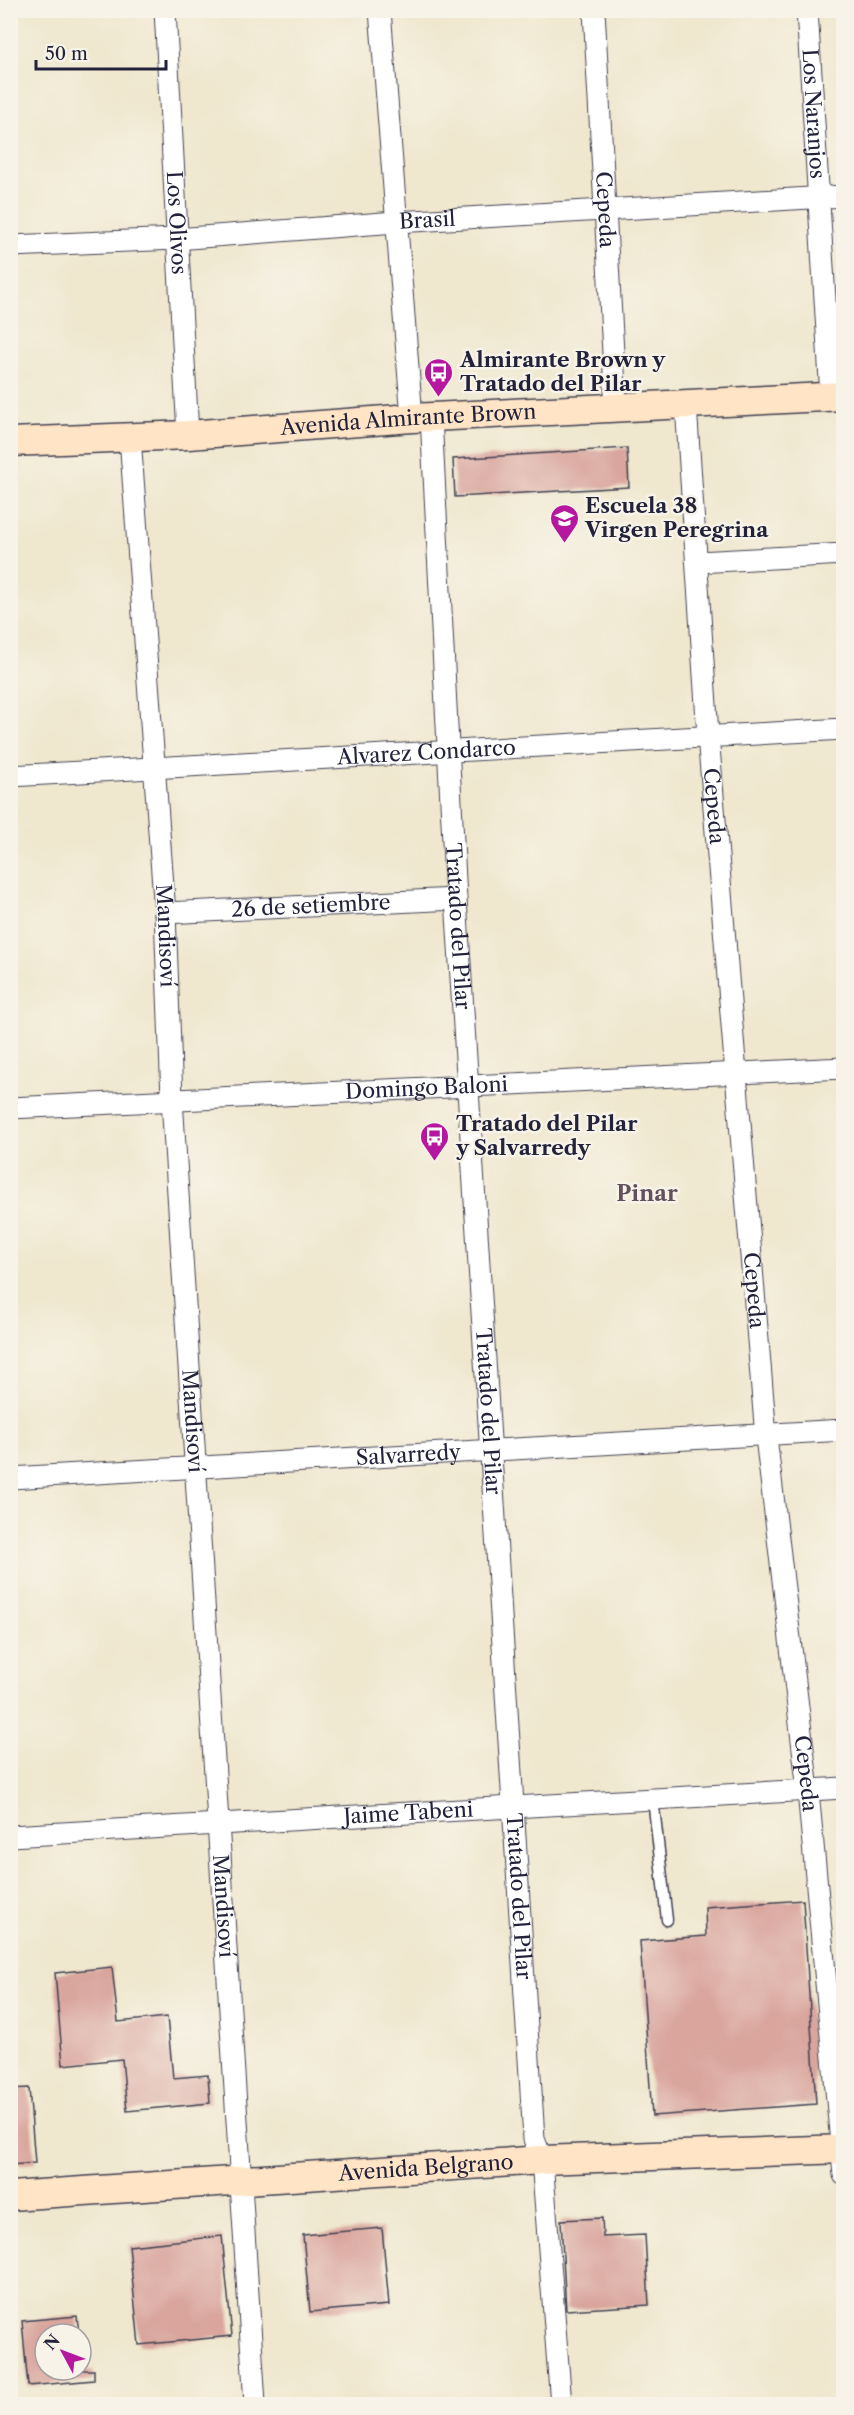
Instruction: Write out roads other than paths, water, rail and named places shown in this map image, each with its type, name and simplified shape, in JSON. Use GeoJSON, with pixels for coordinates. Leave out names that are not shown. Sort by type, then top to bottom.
{"type":"FeatureCollection","features":[{"type":"Feature","properties":{"kind":"main road","name":"Avenida Almirante Brown"},"geometry":{"type":"LineString","coordinates":[[10,442],[188,435],[421,417],[837,396]]}},
{"type":"Feature","properties":{"kind":"main road","name":"Avenida Belgrano"},"geometry":{"type":"LineString","coordinates":[[10,2196],[542,2160],[843,2158]]}},
{"type":"Feature","properties":{"kind":"street","name":"Los Olivos"},"geometry":{"type":"LineString","coordinates":[[165,10],[188,435]]}},
{"type":"Feature","properties":{"kind":"street","name":"Tratado del Pilar"},"geometry":{"type":"LineString","coordinates":[[380,10],[396,222],[421,417],[449,751],[456,899],[534,2139],[542,2160],[561,2404]]}},
{"type":"Feature","properties":{"kind":"street","name":"Cepeda"},"geometry":{"type":"LineString","coordinates":[[594,10],[616,407]]}},
{"type":"Feature","properties":{"kind":"street","name":"Los Naranjos"},"geometry":{"type":"LineString","coordinates":[[807,10],[819,197],[837,396]]}},
{"type":"Feature","properties":{"kind":"street","name":"Brasil"},"geometry":{"type":"LineString","coordinates":[[10,246],[176,239],[396,222],[843,196]]}},
{"type":"Feature","properties":{"kind":"street","name":"Cepeda"},"geometry":{"type":"LineString","coordinates":[[686,405],[708,735],[766,1437],[808,1791],[843,2158]]}},
{"type":"Feature","properties":{"kind":"street","name":"Mandisoví"},"geometry":{"type":"LineString","coordinates":[[129,437],[165,913],[172,1099],[194,1466],[255,2404]]}},
{"type":"Feature","properties":{"kind":"street"},"geometry":{"type":"LineString","coordinates":[[698,562],[843,554]]}},
{"type":"Feature","properties":{"kind":"street","name":"Alvarez Condarco"},"geometry":{"type":"LineString","coordinates":[[10,776],[155,766],[843,729]]}},
{"type":"Feature","properties":{"kind":"street","name":"26 de setiembre"},"geometry":{"type":"LineString","coordinates":[[165,913],[456,899]]}},
{"type":"Feature","properties":{"kind":"street","name":"Domingo Baloni"},"geometry":{"type":"LineString","coordinates":[[10,1108],[843,1068]]}},
{"type":"Feature","properties":{"kind":"street","name":"Salvarredy"},"geometry":{"type":"LineString","coordinates":[[10,1478],[194,1466],[766,1437],[843,1430]]}},
{"type":"Feature","properties":{"kind":"street","name":"Jaime Tabeni"},"geometry":{"type":"LineString","coordinates":[[10,1836],[217,1822],[843,1788]]}},
{"type":"Feature","properties":{"kind":"lane"},"geometry":{"type":"LineString","coordinates":[[653,1799],[667,1920]]}},
{"type":"Feature","properties":{"kind":"place","name":"Almirante Brown y Tratado del Pilar"},"geometry":{"type":"Point","coordinates":[439,398]}},
{"type":"Feature","properties":{"kind":"place","name":"Escuela 38 Virgen Peregrina"},"geometry":{"type":"Point","coordinates":[564,544]}},
{"type":"Feature","properties":{"kind":"place","name":"Tratado del Pilar y Salvarredy"},"geometry":{"type":"Point","coordinates":[435,1162]}},
{"type":"Feature","properties":{"kind":"district","name":"Pinar"},"geometry":{"type":"Point","coordinates":[647,1193]}}]}
